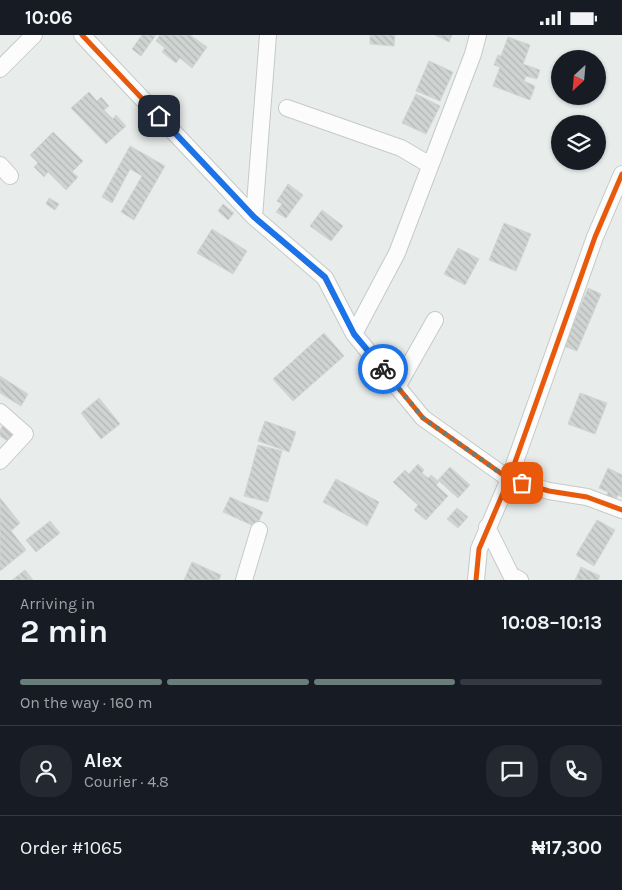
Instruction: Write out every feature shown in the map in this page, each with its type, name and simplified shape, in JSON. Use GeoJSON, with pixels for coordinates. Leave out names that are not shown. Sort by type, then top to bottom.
{"type":"FeatureCollection","features":[{"type":"Feature","properties":{"kind":"street"},"geometry":{"type":"LineString","coordinates":[[0,69],[34,35]]}},
{"type":"Feature","properties":{"kind":"street"},"geometry":{"type":"LineString","coordinates":[[82,35],[254,217],[325,277],[354,334],[423,418],[509,479],[548,491],[587,497],[622,510]]}},
{"type":"Feature","properties":{"kind":"street"},"geometry":{"type":"LineString","coordinates":[[254,217],[268,35]]}},
{"type":"Feature","properties":{"kind":"street"},"geometry":{"type":"LineString","coordinates":[[354,334],[397,253],[473,54],[478,35]]}},
{"type":"Feature","properties":{"kind":"street"},"geometry":{"type":"LineString","coordinates":[[287,108],[401,148],[430,165]]}},
{"type":"Feature","properties":{"kind":"street"},"geometry":{"type":"LineString","coordinates":[[476,580],[479,549],[509,479],[595,237],[615,211],[622,174]]}},
{"type":"Feature","properties":{"kind":"street"},"geometry":{"type":"LineString","coordinates":[[398,387],[435,320]]}},
{"type":"Feature","properties":{"kind":"street"},"geometry":{"type":"LineString","coordinates":[[0,412],[25,434],[0,461]]}},
{"type":"Feature","properties":{"kind":"street"},"geometry":{"type":"LineString","coordinates":[[487,527],[511,575],[520,580]]}},
{"type":"Feature","properties":{"kind":"street"},"geometry":{"type":"LineString","coordinates":[[244,580],[258,530]]}},
{"type":"Feature","properties":{"kind":"building"},"geometry":{"type":"Polygon","coordinates":[[[142,35],[156,35],[141,56],[132,49],[142,35]]]}},
{"type":"Feature","properties":{"kind":"building"},"geometry":{"type":"Polygon","coordinates":[[[160,35],[190,35],[207,47],[192,68],[180,58],[176,63],[162,52],[165,48],[156,41],[160,35]]]}},
{"type":"Feature","properties":{"kind":"building"},"geometry":{"type":"Polygon","coordinates":[[[370,35],[395,35],[394,46],[370,44],[370,35]]]}},
{"type":"Feature","properties":{"kind":"building"},"geometry":{"type":"Polygon","coordinates":[[[435,35],[452,35],[449,42],[435,35]]]}},
{"type":"Feature","properties":{"kind":"building"},"geometry":{"type":"Polygon","coordinates":[[[508,37],[530,45],[523,64],[540,70],[537,79],[526,76],[524,81],[535,86],[530,100],[493,86],[500,67],[494,65],[498,55],[501,56],[508,37]]]}},
{"type":"Feature","properties":{"kind":"building"},"geometry":{"type":"Polygon","coordinates":[[[429,61],[453,72],[440,101],[416,91],[429,61]]]}},
{"type":"Feature","properties":{"kind":"building"},"geometry":{"type":"Polygon","coordinates":[[[89,92],[97,101],[101,97],[109,106],[104,110],[113,119],[116,115],[126,126],[106,144],[71,108],[89,92]]]}},
{"type":"Feature","properties":{"kind":"building"},"geometry":{"type":"Polygon","coordinates":[[[416,94],[440,106],[426,134],[402,123],[416,94]]]}},
{"type":"Feature","properties":{"kind":"building"},"geometry":{"type":"Polygon","coordinates":[[[53,132],[83,161],[72,172],[78,177],[66,190],[48,172],[44,177],[34,167],[38,163],[30,155],[53,132]]]}},
{"type":"Feature","properties":{"kind":"building"},"geometry":{"type":"Polygon","coordinates":[[[130,146],[165,166],[134,220],[121,212],[142,176],[130,169],[112,203],[102,197],[130,146]]]}},
{"type":"Feature","properties":{"kind":"building"},"geometry":{"type":"Polygon","coordinates":[[[288,184],[303,195],[286,218],[276,212],[282,204],[277,201],[288,184]]]}},
{"type":"Feature","properties":{"kind":"building"},"geometry":{"type":"Polygon","coordinates":[[[49,198],[59,204],[55,210],[46,204],[49,198]]]}},
{"type":"Feature","properties":{"kind":"building"},"geometry":{"type":"Polygon","coordinates":[[[223,204],[234,213],[228,220],[218,211],[223,204]]]}},
{"type":"Feature","properties":{"kind":"building"},"geometry":{"type":"Polygon","coordinates":[[[322,210],[343,226],[331,241],[310,226],[322,210]]]}},
{"type":"Feature","properties":{"kind":"building"},"geometry":{"type":"Polygon","coordinates":[[[504,223],[531,234],[516,271],[489,260],[504,223]]]}},
{"type":"Feature","properties":{"kind":"building"},"geometry":{"type":"Polygon","coordinates":[[[212,229],[247,251],[233,274],[197,253],[212,229]]]}},
{"type":"Feature","properties":{"kind":"building"},"geometry":{"type":"Polygon","coordinates":[[[458,248],[479,259],[465,285],[444,274],[458,248]]]}},
{"type":"Feature","properties":{"kind":"building"},"geometry":{"type":"Polygon","coordinates":[[[588,288],[601,294],[577,351],[564,346],[588,288]]]}},
{"type":"Feature","properties":{"kind":"building"},"geometry":{"type":"Polygon","coordinates":[[[324,333],[344,356],[293,401],[273,379],[324,333]]]}},
{"type":"Feature","properties":{"kind":"building"},"geometry":{"type":"Polygon","coordinates":[[[0,376],[28,394],[21,406],[0,393],[0,376]]]}},
{"type":"Feature","properties":{"kind":"building"},"geometry":{"type":"Polygon","coordinates":[[[580,393],[607,403],[595,434],[568,424],[580,393]]]}},
{"type":"Feature","properties":{"kind":"building"},"geometry":{"type":"Polygon","coordinates":[[[99,398],[120,424],[101,439],[81,413],[99,398]]]}},
{"type":"Feature","properties":{"kind":"building"},"geometry":{"type":"Polygon","coordinates":[[[265,421],[296,432],[289,452],[258,441],[265,421]]]}},
{"type":"Feature","properties":{"kind":"building"},"geometry":{"type":"Polygon","coordinates":[[[4,424],[18,433],[11,443],[0,436],[0,430],[4,424]]]}},
{"type":"Feature","properties":{"kind":"building"},"geometry":{"type":"Polygon","coordinates":[[[258,445],[282,451],[268,502],[244,496],[258,445]]]}},
{"type":"Feature","properties":{"kind":"building"},"geometry":{"type":"Polygon","coordinates":[[[418,464],[424,470],[422,473],[428,478],[431,475],[439,482],[436,485],[448,496],[426,520],[414,510],[418,505],[393,482],[405,470],[409,474],[418,464]]]}},
{"type":"Feature","properties":{"kind":"building"},"geometry":{"type":"Polygon","coordinates":[[[450,467],[470,485],[458,498],[438,480],[450,467]]]}},
{"type":"Feature","properties":{"kind":"building"},"geometry":{"type":"Polygon","coordinates":[[[608,468],[622,475],[622,497],[618,495],[615,501],[606,497],[608,492],[599,488],[608,468]]]}},
{"type":"Feature","properties":{"kind":"building"},"geometry":{"type":"Polygon","coordinates":[[[336,479],[379,502],[367,526],[323,502],[336,479]]]}},
{"type":"Feature","properties":{"kind":"building"},"geometry":{"type":"Polygon","coordinates":[[[230,497],[263,512],[256,527],[223,512],[230,497]]]}},
{"type":"Feature","properties":{"kind":"building"},"geometry":{"type":"Polygon","coordinates":[[[0,498],[20,523],[11,531],[26,550],[0,571],[0,498]]]}},
{"type":"Feature","properties":{"kind":"building"},"geometry":{"type":"Polygon","coordinates":[[[457,508],[468,517],[458,528],[447,519],[457,508]]]}},
{"type":"Feature","properties":{"kind":"building"},"geometry":{"type":"Polygon","coordinates":[[[597,520],[615,530],[594,566],[576,555],[597,520]]]}},
{"type":"Feature","properties":{"kind":"building"},"geometry":{"type":"Polygon","coordinates":[[[50,521],[60,533],[36,552],[26,540],[50,521]]]}},
{"type":"Feature","properties":{"kind":"building"},"geometry":{"type":"Polygon","coordinates":[[[192,562],[221,575],[219,580],[184,580],[192,562]]]}},
{"type":"Feature","properties":{"kind":"building"},"geometry":{"type":"Polygon","coordinates":[[[581,567],[600,576],[598,580],[575,580],[581,567]]]}},
{"type":"Feature","properties":{"kind":"building"},"geometry":{"type":"Polygon","coordinates":[[[25,570],[33,580],[12,580],[25,570]]]}},
{"type":"Feature","properties":{"kind":"cycle path"},"geometry":{"type":"LineString","coordinates":[[82,35],[254,217],[325,278],[354,334],[423,418],[509,479],[549,491],[587,497],[622,510]]}},
{"type":"Feature","properties":{"kind":"cycle path"},"geometry":{"type":"LineString","coordinates":[[476,580],[479,549],[509,479],[595,237],[622,174]]}},
{"type":"Feature","properties":{"kind":"way so far"},"geometry":{"type":"LineString","coordinates":[[383,369],[423,418],[509,479],[522,483]]}},
{"type":"Feature","properties":{"kind":"route"},"geometry":{"type":"LineString","coordinates":[[159,116],[254,217],[325,277],[354,334],[383,369]]}}]}
